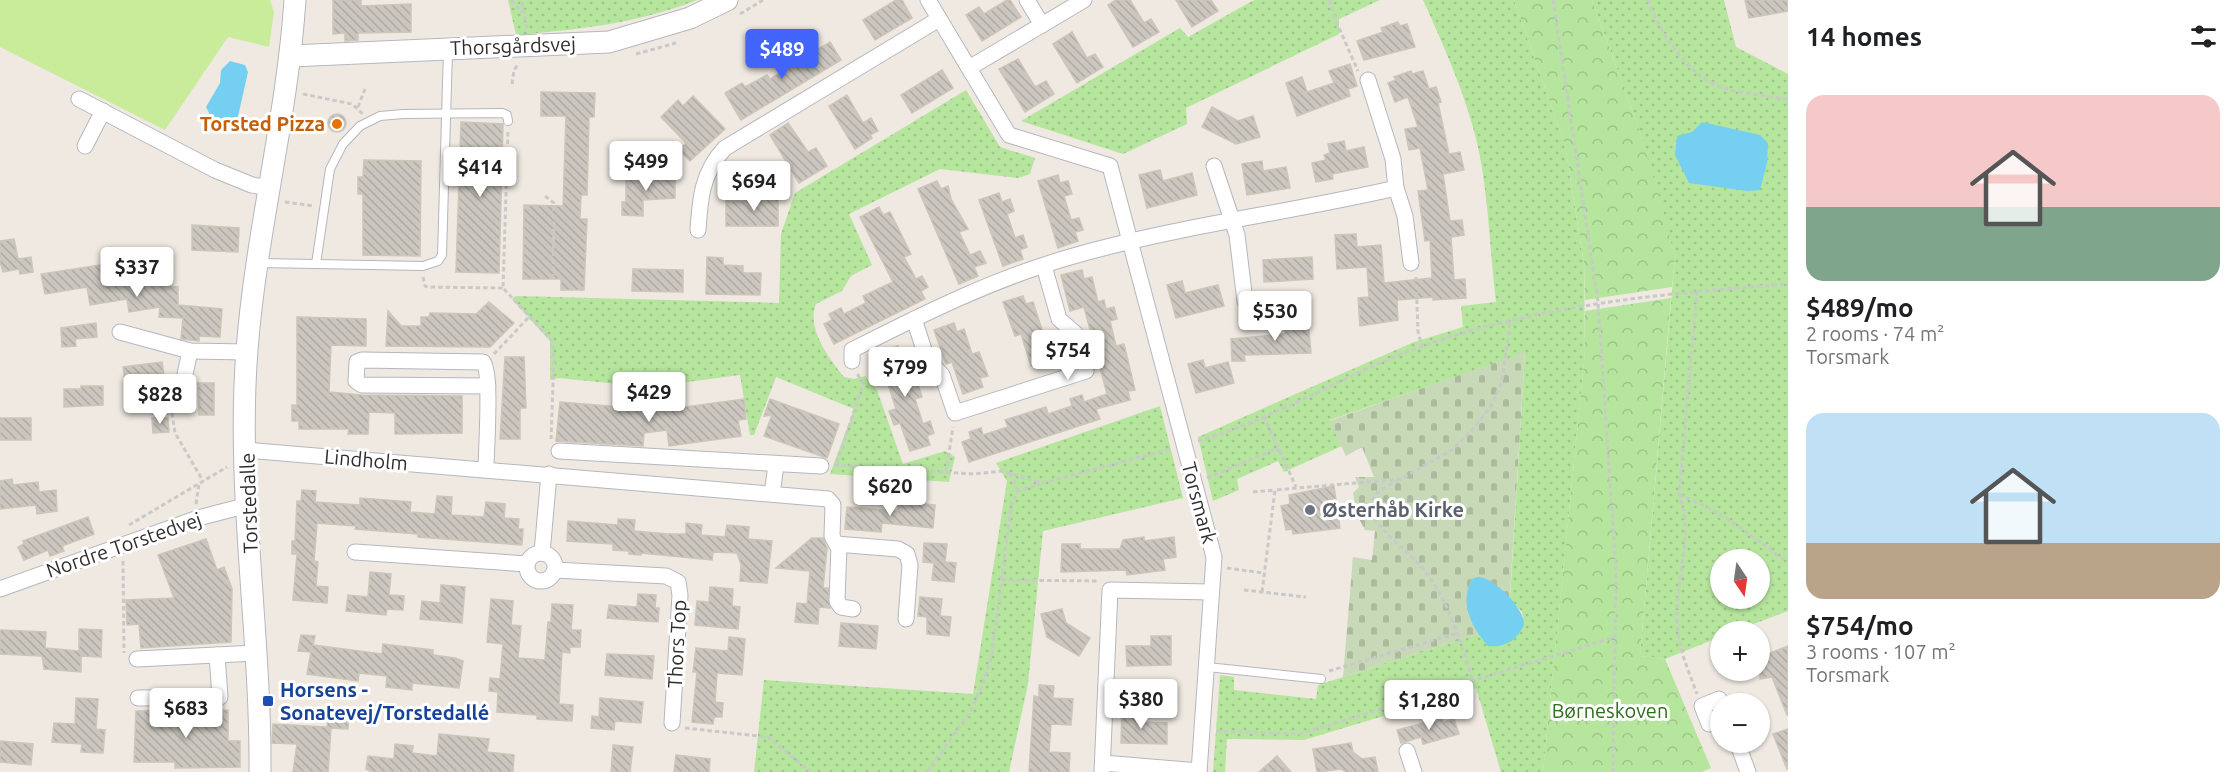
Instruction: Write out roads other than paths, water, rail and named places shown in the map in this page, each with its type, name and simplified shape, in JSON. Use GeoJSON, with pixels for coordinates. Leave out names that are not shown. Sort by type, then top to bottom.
{"type":"FeatureCollection","features":[{"type":"Feature","properties":{"kind":"street","name":"Torstedalle"},"geometry":{"type":"LineString","coordinates":[[260,772],[246,453],[247,352],[256,262],[287,91],[295,0]]}},
{"type":"Feature","properties":{"kind":"street","name":"Thorsgårdsvej"},"geometry":{"type":"LineString","coordinates":[[291,56],[448,49],[525,54],[609,42],[690,18],[727,0]]}},
{"type":"Feature","properties":{"kind":"street","name":"Torsmark"},"geometry":{"type":"LineString","coordinates":[[928,0],[1009,135],[1110,166],[1214,558],[1199,771]]}},
{"type":"Feature","properties":{"kind":"street"},"geometry":{"type":"LineString","coordinates":[[1027,0],[1042,25]]}},
{"type":"Feature","properties":{"kind":"street"},"geometry":{"type":"LineString","coordinates":[[969,68],[1084,0]]}},
{"type":"Feature","properties":{"kind":"street"},"geometry":{"type":"LineString","coordinates":[[698,231],[705,179],[715,159],[725,148],[737,138],[939,19]]}},
{"type":"Feature","properties":{"kind":"street"},"geometry":{"type":"LineString","coordinates":[[1368,80],[1393,159],[1396,188],[1405,216],[1410,263]]}},
{"type":"Feature","properties":{"kind":"street"},"geometry":{"type":"LineString","coordinates":[[79,99],[215,170],[268,194]]}},
{"type":"Feature","properties":{"kind":"street"},"geometry":{"type":"LineString","coordinates":[[85,146],[103,111]]}},
{"type":"Feature","properties":{"kind":"street"},"geometry":{"type":"LineString","coordinates":[[1214,166],[1234,221],[1245,301]]}},
{"type":"Feature","properties":{"kind":"street"},"geometry":{"type":"LineString","coordinates":[[852,361],[852,350],[951,300],[1044,266],[1130,241],[1396,188]]}},
{"type":"Feature","properties":{"kind":"street"},"geometry":{"type":"LineString","coordinates":[[914,319],[927,359],[942,375],[955,413],[1086,371],[1076,334],[1059,319],[1044,266]]}},
{"type":"Feature","properties":{"kind":"street"},"geometry":{"type":"LineString","coordinates":[[120,332],[190,351],[247,352]]}},
{"type":"Feature","properties":{"kind":"street"},"geometry":{"type":"LineString","coordinates":[[179,402],[190,351]]}},
{"type":"Feature","properties":{"kind":"street"},"geometry":{"type":"LineString","coordinates":[[486,469],[488,386],[485,364],[479,361],[362,360],[356,364],[355,378],[357,383],[362,385],[488,386]]}},
{"type":"Feature","properties":{"kind":"street"},"geometry":{"type":"LineString","coordinates":[[433,385],[434,360]]}},
{"type":"Feature","properties":{"kind":"street"},"geometry":{"type":"LineString","coordinates":[[555,446],[598,454],[710,462],[828,466]]}},
{"type":"Feature","properties":{"kind":"street","name":"Lindholm"},"geometry":{"type":"LineString","coordinates":[[246,453],[549,474],[831,500],[834,507],[832,536],[834,542],[839,545],[837,601],[844,608],[854,609]]}},
{"type":"Feature","properties":{"kind":"street"},"geometry":{"type":"LineString","coordinates":[[596,478],[598,454]]}},
{"type":"Feature","properties":{"kind":"street"},"geometry":{"type":"LineString","coordinates":[[708,488],[710,462]]}},
{"type":"Feature","properties":{"kind":"street"},"geometry":{"type":"LineString","coordinates":[[772,494],[776,465]]}},
{"type":"Feature","properties":{"kind":"street"},"geometry":{"type":"LineString","coordinates":[[542,553],[549,474]]}},
{"type":"Feature","properties":{"kind":"street","name":"Nordre Torstedvej"},"geometry":{"type":"LineString","coordinates":[[0,589],[122,538],[248,505]]}},
{"type":"Feature","properties":{"kind":"street"},"geometry":{"type":"LineString","coordinates":[[839,545],[898,549],[907,554],[910,566],[906,619]]}},
{"type":"Feature","properties":{"kind":"street"},"geometry":{"type":"LineString","coordinates":[[355,552],[528,564]]}},
{"type":"Feature","properties":{"kind":"street"},"geometry":{"type":"LineString","coordinates":[[542,553],[553,559],[555,570],[548,579],[537,580],[529,574],[528,564],[532,556],[542,553]]}},
{"type":"Feature","properties":{"kind":"street","name":"Thors Top"},"geometry":{"type":"LineString","coordinates":[[555,570],[666,576],[678,582],[680,595],[672,723]]}},
{"type":"Feature","properties":{"kind":"street"},"geometry":{"type":"LineString","coordinates":[[1199,771],[1102,767],[1110,590],[1211,592]]}},
{"type":"Feature","properties":{"kind":"street"},"geometry":{"type":"LineString","coordinates":[[136,659],[256,653]]}},
{"type":"Feature","properties":{"kind":"street"},"geometry":{"type":"LineString","coordinates":[[138,698],[220,697],[217,655]]}},
{"type":"Feature","properties":{"kind":"street"},"geometry":{"type":"LineString","coordinates":[[1710,703],[1702,706],[1710,724]]}},
{"type":"Feature","properties":{"kind":"street"},"geometry":{"type":"LineString","coordinates":[[1407,751],[1414,772]]}},
{"type":"Feature","properties":{"kind":"street"},"geometry":{"type":"LineString","coordinates":[[1741,753],[1748,772]]}},
{"type":"Feature","properties":{"kind":"lane"},"geometry":{"type":"LineString","coordinates":[[256,262],[423,266],[438,261],[442,255],[448,49]]}},
{"type":"Feature","properties":{"kind":"lane"},"geometry":{"type":"LineString","coordinates":[[316,264],[330,169],[334,157],[367,120],[403,114],[502,113],[507,115],[508,121]]}},
{"type":"Feature","properties":{"kind":"lane"},"geometry":{"type":"LineString","coordinates":[[1207,667],[1321,679]]}},
{"type":"Feature","properties":{"kind":"water"},"geometry":{"type":"Polygon","coordinates":[[[230,61],[245,65],[248,72],[237,121],[227,125],[210,115],[206,107],[220,83],[221,70],[230,61]]]}},
{"type":"Feature","properties":{"kind":"water"},"geometry":{"type":"Polygon","coordinates":[[[1702,122],[1760,135],[1768,143],[1767,163],[1760,190],[1747,191],[1689,183],[1675,155],[1677,136],[1692,132],[1702,122]]]}},
{"type":"Feature","properties":{"kind":"water"},"geometry":{"type":"Polygon","coordinates":[[[1485,578],[1500,588],[1514,603],[1523,618],[1524,625],[1510,642],[1500,646],[1488,646],[1472,623],[1467,605],[1468,588],[1472,579],[1485,578]]]}},
{"type":"Feature","properties":{"kind":"place","name":"Torsted Pizza"},"geometry":{"type":"Point","coordinates":[337,124]}},
{"type":"Feature","properties":{"kind":"place","name":"Østerhåb Kirke"},"geometry":{"type":"Point","coordinates":[1310,510]}},
{"type":"Feature","properties":{"kind":"place","name":"Horsens - Sonatevej/Torstedallé"},"geometry":{"type":"Point","coordinates":[268,701]}},
{"type":"Feature","properties":{"kind":"park label","name":"Børneskoven"},"geometry":{"type":"Point","coordinates":[1610,711]}}]}
